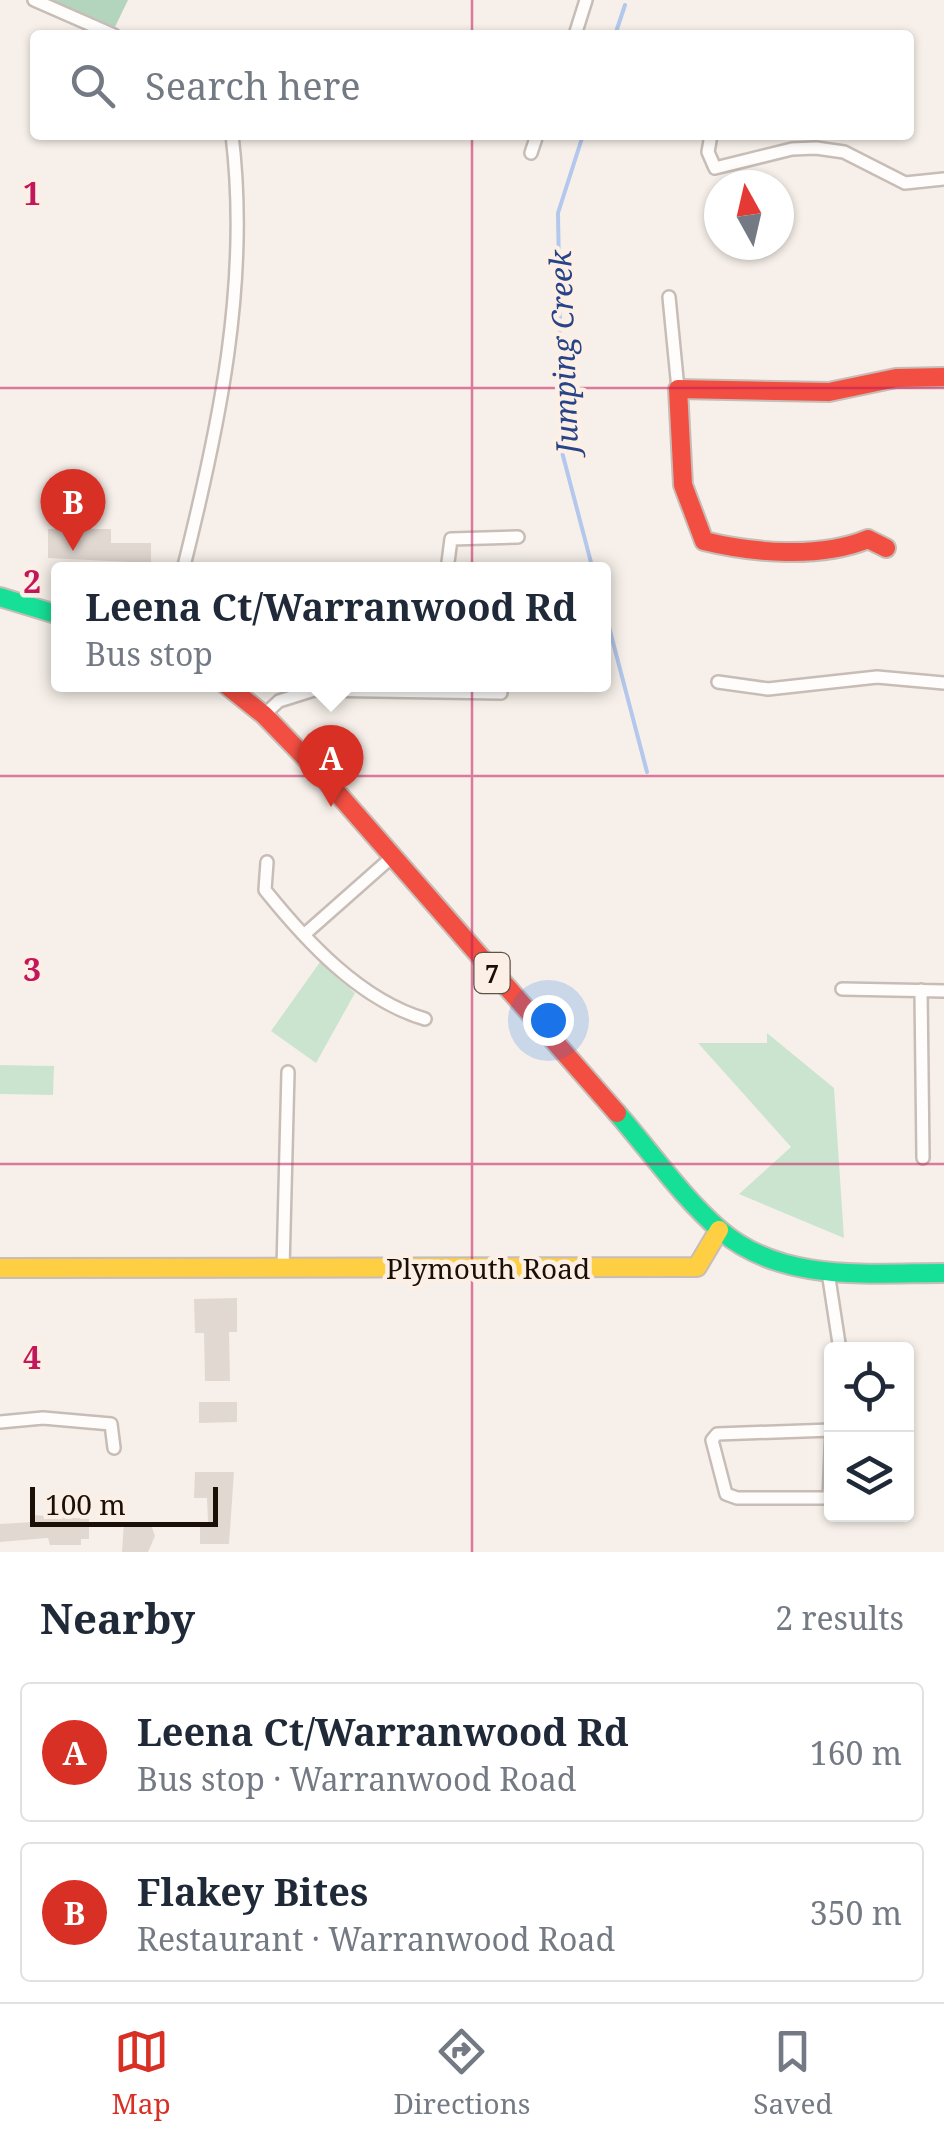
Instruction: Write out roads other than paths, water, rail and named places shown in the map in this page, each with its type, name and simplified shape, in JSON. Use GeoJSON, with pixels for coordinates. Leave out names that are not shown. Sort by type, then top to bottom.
{"type":"FeatureCollection","features":[{"type":"Feature","properties":{"kind":"street"},"geometry":{"type":"LineString","coordinates":[[34,0],[103,30]]}},
{"type":"Feature","properties":{"kind":"street"},"geometry":{"type":"LineString","coordinates":[[577,30],[586,0]]}},
{"type":"Feature","properties":{"kind":"street"},"geometry":{"type":"LineString","coordinates":[[185,562],[227,384],[238,190],[233,140]]}},
{"type":"Feature","properties":{"kind":"street"},"geometry":{"type":"LineString","coordinates":[[531,153],[535,140]]}},
{"type":"Feature","properties":{"kind":"street"},"geometry":{"type":"LineString","coordinates":[[710,140],[708,152],[715,168],[816,148],[844,152],[905,183],[944,178]]}},
{"type":"Feature","properties":{"kind":"street"},"geometry":{"type":"LineString","coordinates":[[669,297],[683,484],[704,542],[720,546],[856,548],[868,539],[886,548]]}},
{"type":"Feature","properties":{"kind":"street"},"geometry":{"type":"LineString","coordinates":[[678,390],[829,392],[896,378],[944,377]]}},
{"type":"Feature","properties":{"kind":"street"},"geometry":{"type":"LineString","coordinates":[[448,562],[451,539],[518,537]]}},
{"type":"Feature","properties":{"kind":"street"},"geometry":{"type":"LineString","coordinates":[[0,597],[34,611]]}},
{"type":"Feature","properties":{"kind":"street"},"geometry":{"type":"LineString","coordinates":[[0,613],[51,614]]}},
{"type":"Feature","properties":{"kind":"street"},"geometry":{"type":"LineString","coordinates":[[718,682],[768,689],[877,677],[944,683]]}},
{"type":"Feature","properties":{"kind":"street","name":"7"},"geometry":{"type":"LineString","coordinates":[[235,692],[264,715],[392,857],[719,1230],[766,1262],[828,1272],[944,1273]]}},
{"type":"Feature","properties":{"kind":"street"},"geometry":{"type":"LineString","coordinates":[[264,715],[279,701],[308,692]]}},
{"type":"Feature","properties":{"kind":"street"},"geometry":{"type":"LineString","coordinates":[[486,692],[502,693]]}},
{"type":"Feature","properties":{"kind":"street"},"geometry":{"type":"LineString","coordinates":[[306,933],[392,857]]}},
{"type":"Feature","properties":{"kind":"street"},"geometry":{"type":"LineString","coordinates":[[267,862],[265,890],[306,933],[355,981],[404,1013],[425,1019]]}},
{"type":"Feature","properties":{"kind":"street"},"geometry":{"type":"LineString","coordinates":[[842,989],[944,990]]}},
{"type":"Feature","properties":{"kind":"street"},"geometry":{"type":"LineString","coordinates":[[922,990],[923,1158]]}},
{"type":"Feature","properties":{"kind":"street"},"geometry":{"type":"LineString","coordinates":[[282,1268],[288,1072]]}},
{"type":"Feature","properties":{"kind":"street","name":"Plymouth Road"},"geometry":{"type":"LineString","coordinates":[[0,1268],[697,1267],[719,1230]]}},
{"type":"Feature","properties":{"kind":"street"},"geometry":{"type":"LineString","coordinates":[[828,1272],[839,1342]]}},
{"type":"Feature","properties":{"kind":"street"},"geometry":{"type":"LineString","coordinates":[[0,1422],[43,1418],[111,1424],[114,1448]]}},
{"type":"Feature","properties":{"kind":"street"},"geometry":{"type":"LineString","coordinates":[[831,1429],[829,1498],[737,1498],[726,1494],[712,1440],[717,1434],[831,1429]]}},
{"type":"Feature","properties":{"kind":"waterway","name":"Jumping Creek"},"geometry":{"type":"LineString","coordinates":[[617,30],[625,5]]}},
{"type":"Feature","properties":{"kind":"waterway","name":"Jumping Creek"},"geometry":{"type":"LineString","coordinates":[[581,140],[558,213],[562,452],[591,562]]}},
{"type":"Feature","properties":{"kind":"waterway","name":"Jumping Creek"},"geometry":{"type":"LineString","coordinates":[[611,635],[647,772]]}},
{"type":"Feature","properties":{"kind":"place","name":"Flakey Bites"},"geometry":{"type":"Point","coordinates":[73,551]}},
{"type":"Feature","properties":{"kind":"place","name":"Leena Ct/Warranwood Rd"},"geometry":{"type":"Point","coordinates":[331,807]}}]}
